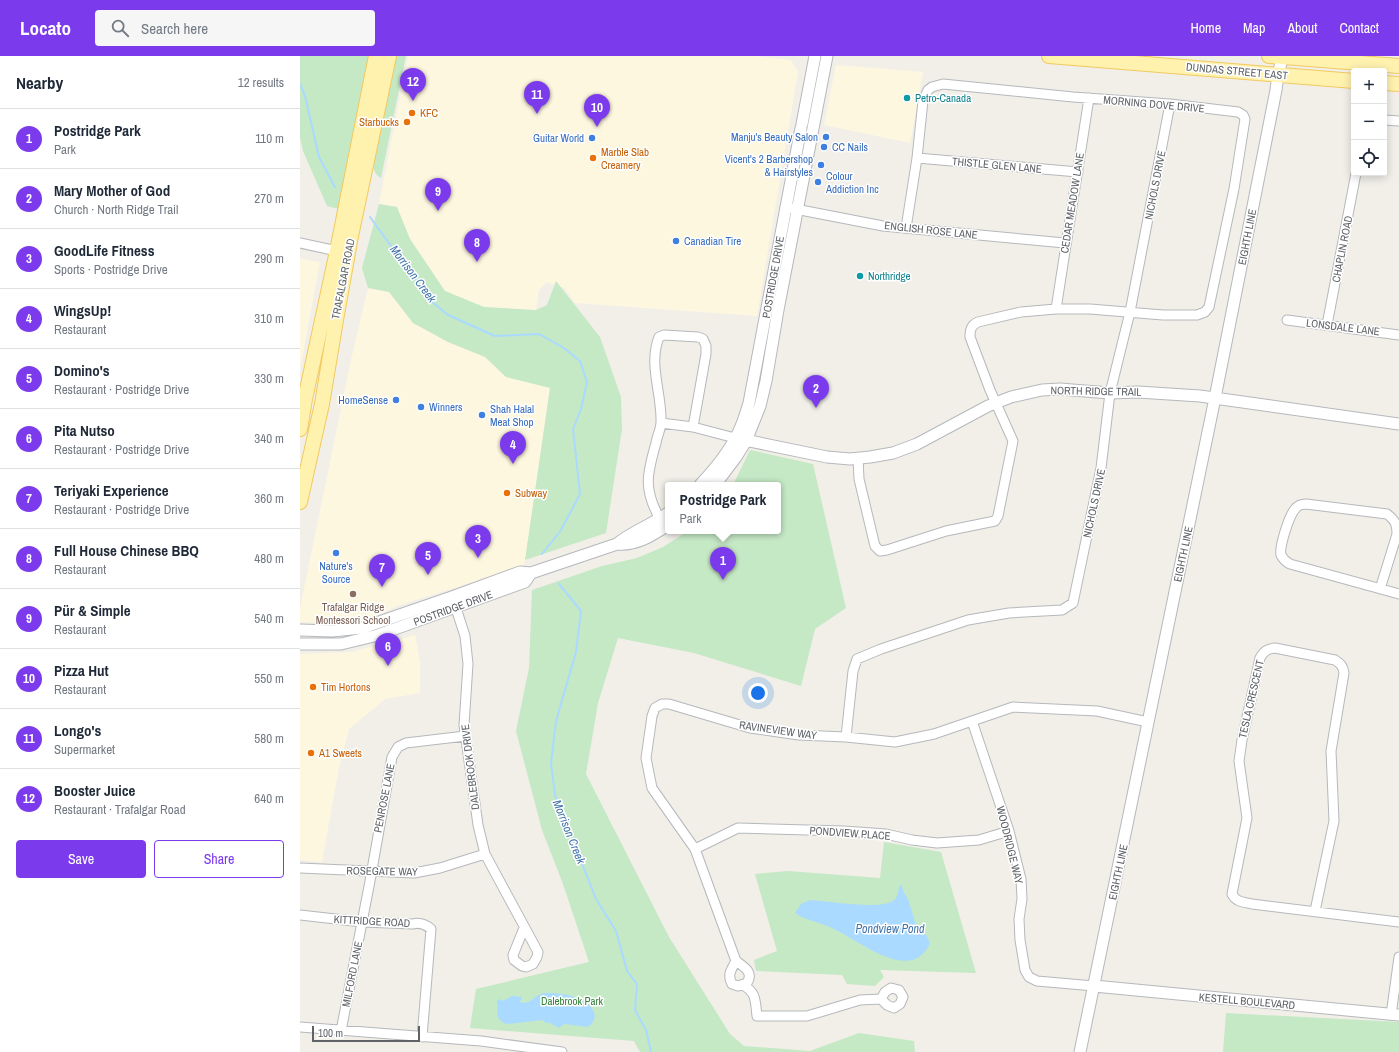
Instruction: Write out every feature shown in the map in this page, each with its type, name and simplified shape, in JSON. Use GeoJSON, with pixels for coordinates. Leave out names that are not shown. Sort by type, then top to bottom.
{"type":"FeatureCollection","features":[{"type":"Feature","properties":{"kind":"main road","name":"TRAFALGAR ROAD"},"geometry":{"type":"LineString","coordinates":[[300,429],[302,398],[337,251],[376,56]]}},
{"type":"Feature","properties":{"kind":"main road","name":"TRAFALGAR ROAD"},"geometry":{"type":"LineString","coordinates":[[300,502],[322,404],[350,244],[389,56]]}},
{"type":"Feature","properties":{"kind":"main road","name":"DUNDAS STREET EAST"},"geometry":{"type":"LineString","coordinates":[[1049,56],[1351,81]]}},
{"type":"Feature","properties":{"kind":"main road","name":"DUNDAS STREET EAST"},"geometry":{"type":"LineString","coordinates":[[1278,56],[1399,66]]}},
{"type":"Feature","properties":{"kind":"main road"},"geometry":{"type":"LineString","coordinates":[[1387,83],[1399,84]]}},
{"type":"Feature","properties":{"kind":"street","name":"POSTRIDGE DRIVE"},"geometry":{"type":"LineString","coordinates":[[717,482],[736,457],[741,439],[801,126],[816,56]]}},
{"type":"Feature","properties":{"kind":"street","name":"POSTRIDGE DRIVE"},"geometry":{"type":"LineString","coordinates":[[703,482],[741,439],[760,406],[827,56]]}},
{"type":"Feature","properties":{"kind":"street","name":"EIGHTH LINE"},"geometry":{"type":"LineString","coordinates":[[1080,1052],[1215,398],[1275,97],[1278,74],[1278,56]]}},
{"type":"Feature","properties":{"kind":"street","name":"MORNING DOVE DRIVE"},"geometry":{"type":"LineString","coordinates":[[906,228],[917,158],[923,101],[928,90],[932,87],[943,84],[1170,104],[1235,112],[1243,115],[1246,122],[1234,189],[1207,311],[1197,315],[1163,315],[1130,312]]}},
{"type":"Feature","properties":{"kind":"street","name":"CEDAR MEADOW LANE"},"geometry":{"type":"LineString","coordinates":[[1056,309],[1065,243],[1078,172],[1089,98]]}},
{"type":"Feature","properties":{"kind":"street","name":"NICHOLS DRIVE"},"geometry":{"type":"LineString","coordinates":[[846,737],[853,671],[857,659],[881,649],[968,620],[1009,613],[1062,610],[1073,604],[1101,468],[1110,393],[1130,312],[1170,104]]}},
{"type":"Feature","properties":{"kind":"street"},"geometry":{"type":"LineString","coordinates":[[1387,120],[1399,121]]}},
{"type":"Feature","properties":{"kind":"street","name":"THISTLE GLEN LANE"},"geometry":{"type":"LineString","coordinates":[[917,158],[1078,172]]}},
{"type":"Feature","properties":{"kind":"street","name":"CHAPLIN ROAD"},"geometry":{"type":"LineString","coordinates":[[1327,326],[1355,176]]}},
{"type":"Feature","properties":{"kind":"street","name":"ENGLISH ROSE LANE"},"geometry":{"type":"LineString","coordinates":[[786,207],[883,226],[1065,243]]}},
{"type":"Feature","properties":{"kind":"street"},"geometry":{"type":"LineString","coordinates":[[300,243],[337,251]]}},
{"type":"Feature","properties":{"kind":"street"},"geometry":{"type":"LineString","coordinates":[[858,458],[859,479],[875,546],[880,551],[946,531],[992,523],[998,516],[1013,443],[970,337],[971,328],[978,322],[1021,312],[1056,309],[1090,309],[1130,312]]}},
{"type":"Feature","properties":{"kind":"street","name":"LONSDALE LANE"},"geometry":{"type":"LineString","coordinates":[[1287,320],[1399,334]]}},
{"type":"Feature","properties":{"kind":"street"},"geometry":{"type":"LineString","coordinates":[[665,519],[654,510],[649,492],[648,473],[661,423],[654,359],[655,347],[659,337],[664,335],[698,337],[703,340],[706,346],[706,354],[693,427]]}},
{"type":"Feature","properties":{"kind":"street","name":"NORTH RIDGE TRAIL"},"geometry":{"type":"LineString","coordinates":[[741,439],[827,457],[858,458],[881,455],[906,448],[1011,397],[1042,390],[1060,389],[1110,393],[1138,392],[1215,398],[1399,424]]}},
{"type":"Feature","properties":{"kind":"street"},"geometry":{"type":"LineString","coordinates":[[302,398],[322,404]]}},
{"type":"Feature","properties":{"kind":"street"},"geometry":{"type":"LineString","coordinates":[[661,423],[693,427],[741,439]]}},
{"type":"Feature","properties":{"kind":"street"},"geometry":{"type":"LineString","coordinates":[[1380,589],[1397,534],[1397,525],[1394,519],[1387,514],[1306,504],[1295,509],[1289,518],[1281,549],[1282,556],[1285,561],[1290,564],[1380,589],[1399,594]]}},
{"type":"Feature","properties":{"kind":"street","name":"POSTRIDGE DRIVE"},"geometry":{"type":"LineString","coordinates":[[300,644],[323,645],[357,641],[378,635],[520,572],[530,573],[617,544],[626,537],[665,519]]}},
{"type":"Feature","properties":{"kind":"street","name":"POSTRIDGE DRIVE"},"geometry":{"type":"LineString","coordinates":[[300,630],[332,631],[362,628],[454,602]]}},
{"type":"Feature","properties":{"kind":"street","name":"DALEBROOK DRIVE"},"geometry":{"type":"LineString","coordinates":[[454,602],[465,636],[468,664],[464,725],[478,825],[485,854],[524,928]]}},
{"type":"Feature","properties":{"kind":"street","name":"TESLA CRESCENT"},"geometry":{"type":"LineString","coordinates":[[1315,911],[1334,821],[1331,751],[1344,673],[1341,663],[1335,660],[1275,648],[1263,652],[1260,658],[1242,740],[1239,761],[1247,818],[1232,894],[1235,899],[1239,901],[1315,911],[1399,922]]}},
{"type":"Feature","properties":{"kind":"street","name":"RAVINEVIEW WAY"},"geometry":{"type":"LineString","coordinates":[[743,985],[750,979],[750,974],[747,969],[736,961],[694,849],[652,788],[646,758],[652,716],[655,708],[662,704],[669,704],[750,728],[799,735],[846,737],[895,742],[934,734],[1014,707],[1097,711],[1148,722]]}},
{"type":"Feature","properties":{"kind":"street","name":"WOODRIDGE WAY"},"geometry":{"type":"LineString","coordinates":[[972,721],[1009,831],[1021,879],[1022,898],[1019,919],[1020,940],[1025,970],[1029,977],[1038,981],[1094,986]]}},
{"type":"Feature","properties":{"kind":"street","name":"PENROSE LANE"},"geometry":{"type":"LineString","coordinates":[[372,871],[375,845],[392,757],[398,747],[406,743],[465,736]]}},
{"type":"Feature","properties":{"kind":"street","name":"PONDVIEW PLACE"},"geometry":{"type":"LineString","coordinates":[[694,849],[738,828],[879,833],[912,840],[937,843],[979,840],[1009,831]]}},
{"type":"Feature","properties":{"kind":"street","name":"ROSEGATE WAY"},"geometry":{"type":"LineString","coordinates":[[300,868],[414,873],[440,868],[485,854]]}},
{"type":"Feature","properties":{"kind":"street","name":"MILFORD LANE"},"geometry":{"type":"LineString","coordinates":[[341,1031],[372,871]]}},
{"type":"Feature","properties":{"kind":"street","name":"KITTRIDGE ROAD"},"geometry":{"type":"LineString","coordinates":[[300,915],[362,922],[418,923],[431,929],[422,1037]]}},
{"type":"Feature","properties":{"kind":"street"},"geometry":{"type":"LineString","coordinates":[[1395,1015],[1399,957]]}},
{"type":"Feature","properties":{"kind":"street"},"geometry":{"type":"LineString","coordinates":[[736,961],[729,974],[730,980],[732,984],[738,986],[743,985],[750,989],[754,994],[757,1016],[807,1016],[860,1000],[881,999]]}},
{"type":"Feature","properties":{"kind":"street","name":"KESTELL BOULEVARD"},"geometry":{"type":"LineString","coordinates":[[1094,986],[1395,1015]]}},
{"type":"Feature","properties":{"kind":"street"},"geometry":{"type":"LineString","coordinates":[[300,1027],[481,1041],[562,1052]]}},
{"type":"Feature","properties":{"kind":"shaded area"},"geometry":{"type":"Polygon","coordinates":[[[408,56],[756,56],[791,60],[798,72],[757,316],[575,303],[564,288],[546,282],[539,290],[536,310],[484,307],[445,291],[410,239],[397,207],[379,204],[408,56]]]}},
{"type":"Feature","properties":{"kind":"shaded area"},"geometry":{"type":"Polygon","coordinates":[[[836,65],[923,72],[910,143],[824,125],[836,65]]]}},
{"type":"Feature","properties":{"kind":"shaded area"},"geometry":{"type":"Polygon","coordinates":[[[300,259],[320,262],[300,370],[300,259]]]}},
{"type":"Feature","properties":{"kind":"shaded area"},"geometry":{"type":"Polygon","coordinates":[[[368,288],[389,292],[413,323],[448,342],[485,357],[506,377],[550,387],[525,560],[523,566],[397,606],[358,624],[300,622],[300,608],[351,360],[368,288]]]}},
{"type":"Feature","properties":{"kind":"shaded area"},"geometry":{"type":"Polygon","coordinates":[[[415,635],[420,662],[420,693],[385,699],[349,729],[339,767],[322,862],[300,860],[300,654],[352,652],[415,635]]]}},
{"type":"Feature","properties":{"kind":"green space"},"geometry":{"type":"Polygon","coordinates":[[[300,56],[371,56],[339,209],[327,206],[303,151],[300,138],[300,56]]]}},
{"type":"Feature","properties":{"kind":"green space"},"geometry":{"type":"Polygon","coordinates":[[[395,56],[406,56],[381,178],[374,171],[373,161],[395,56]]]}},
{"type":"Feature","properties":{"kind":"green space"},"geometry":{"type":"Polygon","coordinates":[[[379,204],[397,207],[410,239],[445,291],[484,307],[536,310],[547,305],[556,281],[600,337],[621,397],[622,429],[606,533],[525,560],[550,388],[506,377],[485,357],[448,342],[413,323],[389,292],[368,288],[362,268],[379,204]]]}},
{"type":"Feature","properties":{"kind":"green space","name":"Dalebrook Park"},"geometry":{"type":"Polygon","coordinates":[[[750,450],[813,464],[846,608],[815,629],[801,686],[694,653],[618,638],[598,703],[586,774],[669,937],[730,1034],[744,1046],[810,1051],[859,1033],[914,1041],[915,1052],[640,1052],[634,1041],[470,1028],[476,989],[589,962],[563,884],[542,830],[516,731],[529,668],[532,590],[602,566],[637,558],[663,547],[683,534],[781,534],[781,482],[734,482],[750,450]]]}},
{"type":"Feature","properties":{"kind":"green space"},"geometry":{"type":"Polygon","coordinates":[[[884,842],[941,852],[976,973],[880,970],[884,977],[875,986],[847,984],[842,975],[756,971],[754,960],[777,951],[755,874],[788,871],[880,878],[884,842]]]}},
{"type":"Feature","properties":{"kind":"green space"},"geometry":{"type":"Polygon","coordinates":[[[1226,1013],[1399,1022],[1399,1052],[1223,1052],[1226,1013]]]}},
{"type":"Feature","properties":{"kind":"water","name":"Pondview Pond"},"geometry":{"type":"Polygon","coordinates":[[[901,884],[908,899],[915,922],[926,935],[930,943],[922,955],[911,960],[898,960],[884,956],[832,928],[804,918],[795,913],[801,904],[810,900],[866,905],[886,904],[895,899],[901,884]]]}},
{"type":"Feature","properties":{"kind":"water"},"geometry":{"type":"Polygon","coordinates":[[[550,993],[570,996],[585,1002],[594,1012],[594,1020],[588,1027],[564,1024],[559,1028],[550,1023],[546,1023],[543,1020],[507,1024],[498,1017],[497,1001],[499,999],[503,1001],[512,996],[522,997],[520,1002],[526,1003],[540,994],[550,993]]]}},
{"type":"Feature","properties":{"kind":"waterway","name":"Morrison Creek"},"geometry":{"type":"LineString","coordinates":[[300,84],[305,96],[319,157],[335,187]]}},
{"type":"Feature","properties":{"kind":"waterway","name":"Morrison Creek"},"geometry":{"type":"LineString","coordinates":[[370,217],[431,301],[448,315],[495,336],[539,334],[564,348],[580,361],[587,382],[581,409],[573,429],[580,494],[561,530],[542,554]]}},
{"type":"Feature","properties":{"kind":"waterway","name":"Morrison Creek"},"geometry":{"type":"LineString","coordinates":[[559,584],[581,611],[576,652],[556,721],[551,763],[555,795],[596,899],[616,931],[627,971],[637,984],[635,1010],[646,1030],[651,1052]]}},
{"type":"Feature","properties":{"kind":"place","name":"Petro-Canada"},"geometry":{"type":"Point","coordinates":[907,98]}},
{"type":"Feature","properties":{"kind":"place","name":"Booster Juice"},"geometry":{"type":"Point","coordinates":[413,101]}},
{"type":"Feature","properties":{"kind":"place","name":"KFC"},"geometry":{"type":"Point","coordinates":[412,113]}},
{"type":"Feature","properties":{"kind":"place","name":"Longo's"},"geometry":{"type":"Point","coordinates":[537,114]}},
{"type":"Feature","properties":{"kind":"place","name":"Starbucks"},"geometry":{"type":"Point","coordinates":[407,122]}},
{"type":"Feature","properties":{"kind":"place","name":"Pizza Hut"},"geometry":{"type":"Point","coordinates":[597,127]}},
{"type":"Feature","properties":{"kind":"place","name":"Manju's Beauty Salon"},"geometry":{"type":"Point","coordinates":[826,137]}},
{"type":"Feature","properties":{"kind":"place","name":"Guitar World"},"geometry":{"type":"Point","coordinates":[592,138]}},
{"type":"Feature","properties":{"kind":"place","name":"CC Nails"},"geometry":{"type":"Point","coordinates":[824,147]}},
{"type":"Feature","properties":{"kind":"place","name":"Marble Slab Creamery"},"geometry":{"type":"Point","coordinates":[593,158]}},
{"type":"Feature","properties":{"kind":"place","name":"Vicent's 2 Barbershop & Hairstyles"},"geometry":{"type":"Point","coordinates":[821,165]}},
{"type":"Feature","properties":{"kind":"place","name":"Colour Addiction Inc"},"geometry":{"type":"Point","coordinates":[818,182]}},
{"type":"Feature","properties":{"kind":"place","name":"Pür & Simple"},"geometry":{"type":"Point","coordinates":[438,211]}},
{"type":"Feature","properties":{"kind":"place","name":"Canadian Tire"},"geometry":{"type":"Point","coordinates":[676,241]}},
{"type":"Feature","properties":{"kind":"place","name":"Full House Chinese BBQ"},"geometry":{"type":"Point","coordinates":[477,262]}},
{"type":"Feature","properties":{"kind":"place","name":"Northridge"},"geometry":{"type":"Point","coordinates":[860,276]}},
{"type":"Feature","properties":{"kind":"place","name":"HomeSense"},"geometry":{"type":"Point","coordinates":[396,400]}},
{"type":"Feature","properties":{"kind":"place","name":"Winners"},"geometry":{"type":"Point","coordinates":[421,407]}},
{"type":"Feature","properties":{"kind":"place","name":"Mary Mother of God"},"geometry":{"type":"Point","coordinates":[816,408]}},
{"type":"Feature","properties":{"kind":"place","name":"Shah Halal Meat Shop"},"geometry":{"type":"Point","coordinates":[482,415]}},
{"type":"Feature","properties":{"kind":"place","name":"WingsUp!"},"geometry":{"type":"Point","coordinates":[513,464]}},
{"type":"Feature","properties":{"kind":"place","name":"Subway"},"geometry":{"type":"Point","coordinates":[507,493]}},
{"type":"Feature","properties":{"kind":"place","name":"Nature's Source"},"geometry":{"type":"Point","coordinates":[336,553]}},
{"type":"Feature","properties":{"kind":"place","name":"GoodLife Fitness"},"geometry":{"type":"Point","coordinates":[478,558]}},
{"type":"Feature","properties":{"kind":"place","name":"Domino's"},"geometry":{"type":"Point","coordinates":[428,575]}},
{"type":"Feature","properties":{"kind":"place","name":"Postridge Park"},"geometry":{"type":"Point","coordinates":[723,580]}},
{"type":"Feature","properties":{"kind":"place","name":"Teriyaki Experience"},"geometry":{"type":"Point","coordinates":[382,587]}},
{"type":"Feature","properties":{"kind":"place","name":"Trafalgar Ridge Montessori School"},"geometry":{"type":"Point","coordinates":[353,594]}},
{"type":"Feature","properties":{"kind":"place","name":"Pita Nutso"},"geometry":{"type":"Point","coordinates":[388,666]}},
{"type":"Feature","properties":{"kind":"place","name":"Tim Hortons"},"geometry":{"type":"Point","coordinates":[313,687]}},
{"type":"Feature","properties":{"kind":"place","name":"A1 Sweets"},"geometry":{"type":"Point","coordinates":[311,753]}}]}
